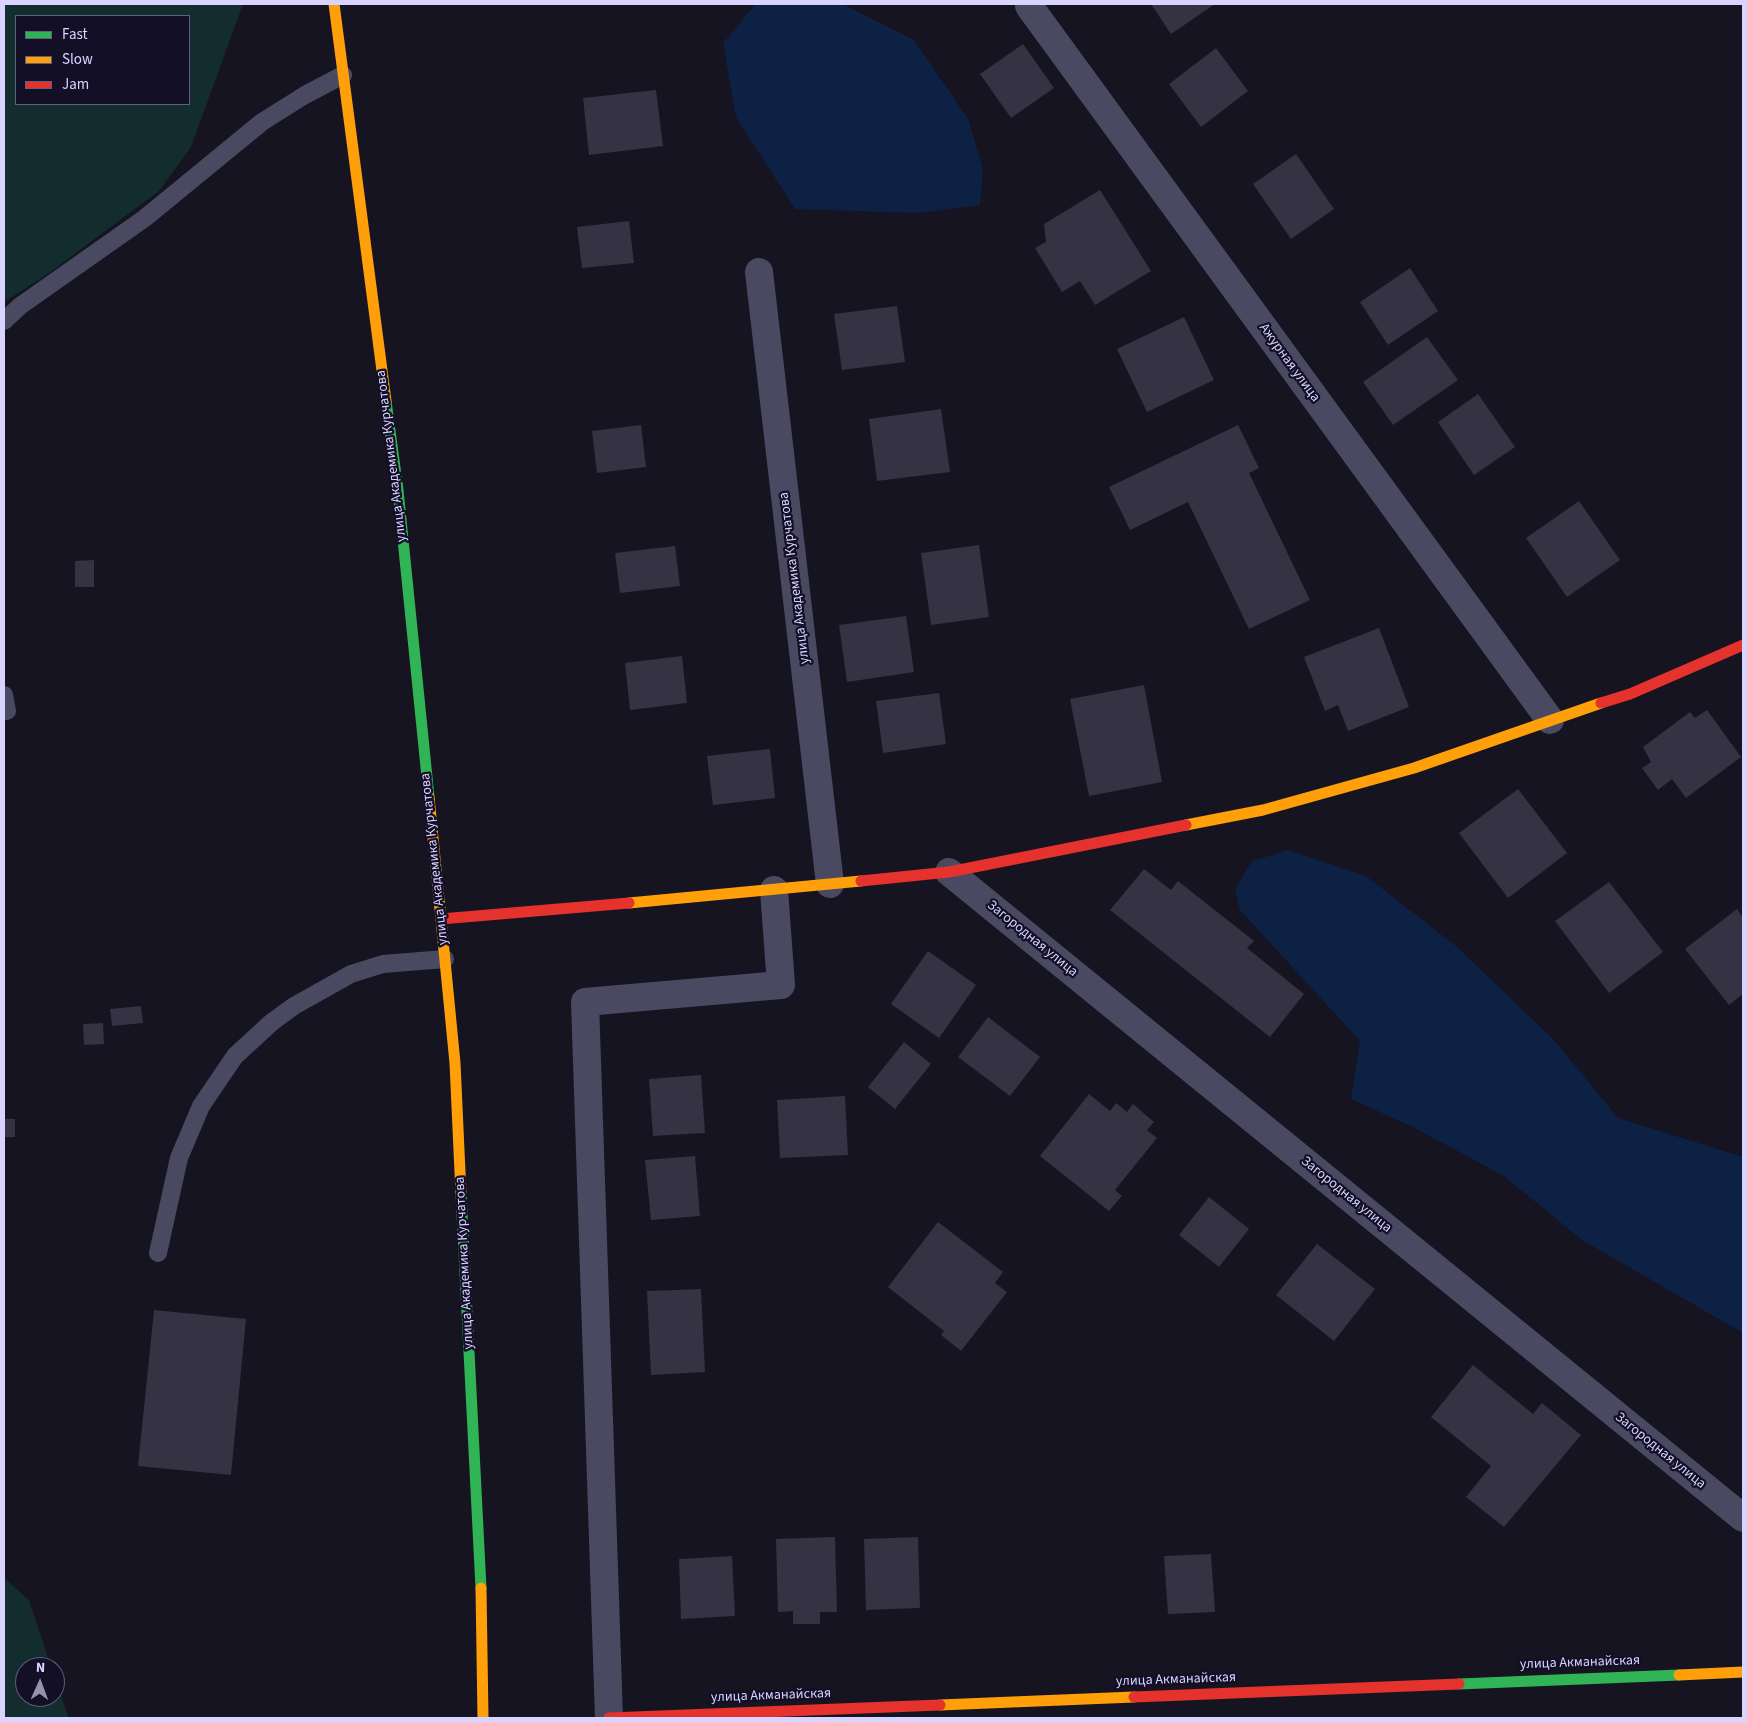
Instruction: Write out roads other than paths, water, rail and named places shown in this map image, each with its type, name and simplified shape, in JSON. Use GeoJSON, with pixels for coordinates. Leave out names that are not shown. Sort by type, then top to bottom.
{"type":"FeatureCollection","features":[{"type":"Feature","properties":{"kind":"street","name":"улица Академика Курчатова"},"geometry":{"type":"LineString","coordinates":[[334,4],[398,490],[455,1063],[481,1595],[483,1718]]}},
{"type":"Feature","properties":{"kind":"street","name":"Ажурная улица"},"geometry":{"type":"LineString","coordinates":[[1028,6],[1550,720]]}},
{"type":"Feature","properties":{"kind":"street","name":"улица Академика Курчатова"},"geometry":{"type":"LineString","coordinates":[[759,272],[830,884]]}},
{"type":"Feature","properties":{"kind":"street"},"geometry":{"type":"LineString","coordinates":[[441,919],[774,890],[949,872],[1263,810],[1414,768],[1630,694],[1743,645]]}},
{"type":"Feature","properties":{"kind":"street","name":"Загородная улица"},"geometry":{"type":"LineString","coordinates":[[949,872],[1743,1518]]}},
{"type":"Feature","properties":{"kind":"street"},"geometry":{"type":"LineString","coordinates":[[609,1718],[585,1002],[781,985],[774,890]]}},
{"type":"Feature","properties":{"kind":"street","name":"улица Акманайская"},"geometry":{"type":"LineString","coordinates":[[609,1718],[1743,1672]]}},
{"type":"Feature","properties":{"kind":"lane"},"geometry":{"type":"LineString","coordinates":[[4,321],[20,306],[145,218],[262,122],[305,95],[343,75]]}},
{"type":"Feature","properties":{"kind":"lane"},"geometry":{"type":"LineString","coordinates":[[158,1253],[179,1158],[200,1106],[235,1056],[272,1022],[294,1006],[351,974],[383,964],[445,958]]}},
{"type":"Feature","properties":{"kind":"water"},"geometry":{"type":"Polygon","coordinates":[[[756,4],[842,4],[914,40],[968,119],[983,169],[980,205],[920,213],[795,209],[736,117],[723,43],[756,4]]]}},
{"type":"Feature","properties":{"kind":"water"},"geometry":{"type":"Polygon","coordinates":[[[1288,850],[1366,876],[1456,946],[1554,1040],[1618,1118],[1743,1157],[1743,1333],[1582,1240],[1504,1176],[1413,1127],[1351,1099],[1360,1041],[1240,910],[1235,889],[1252,861],[1288,850]]]}}]}
